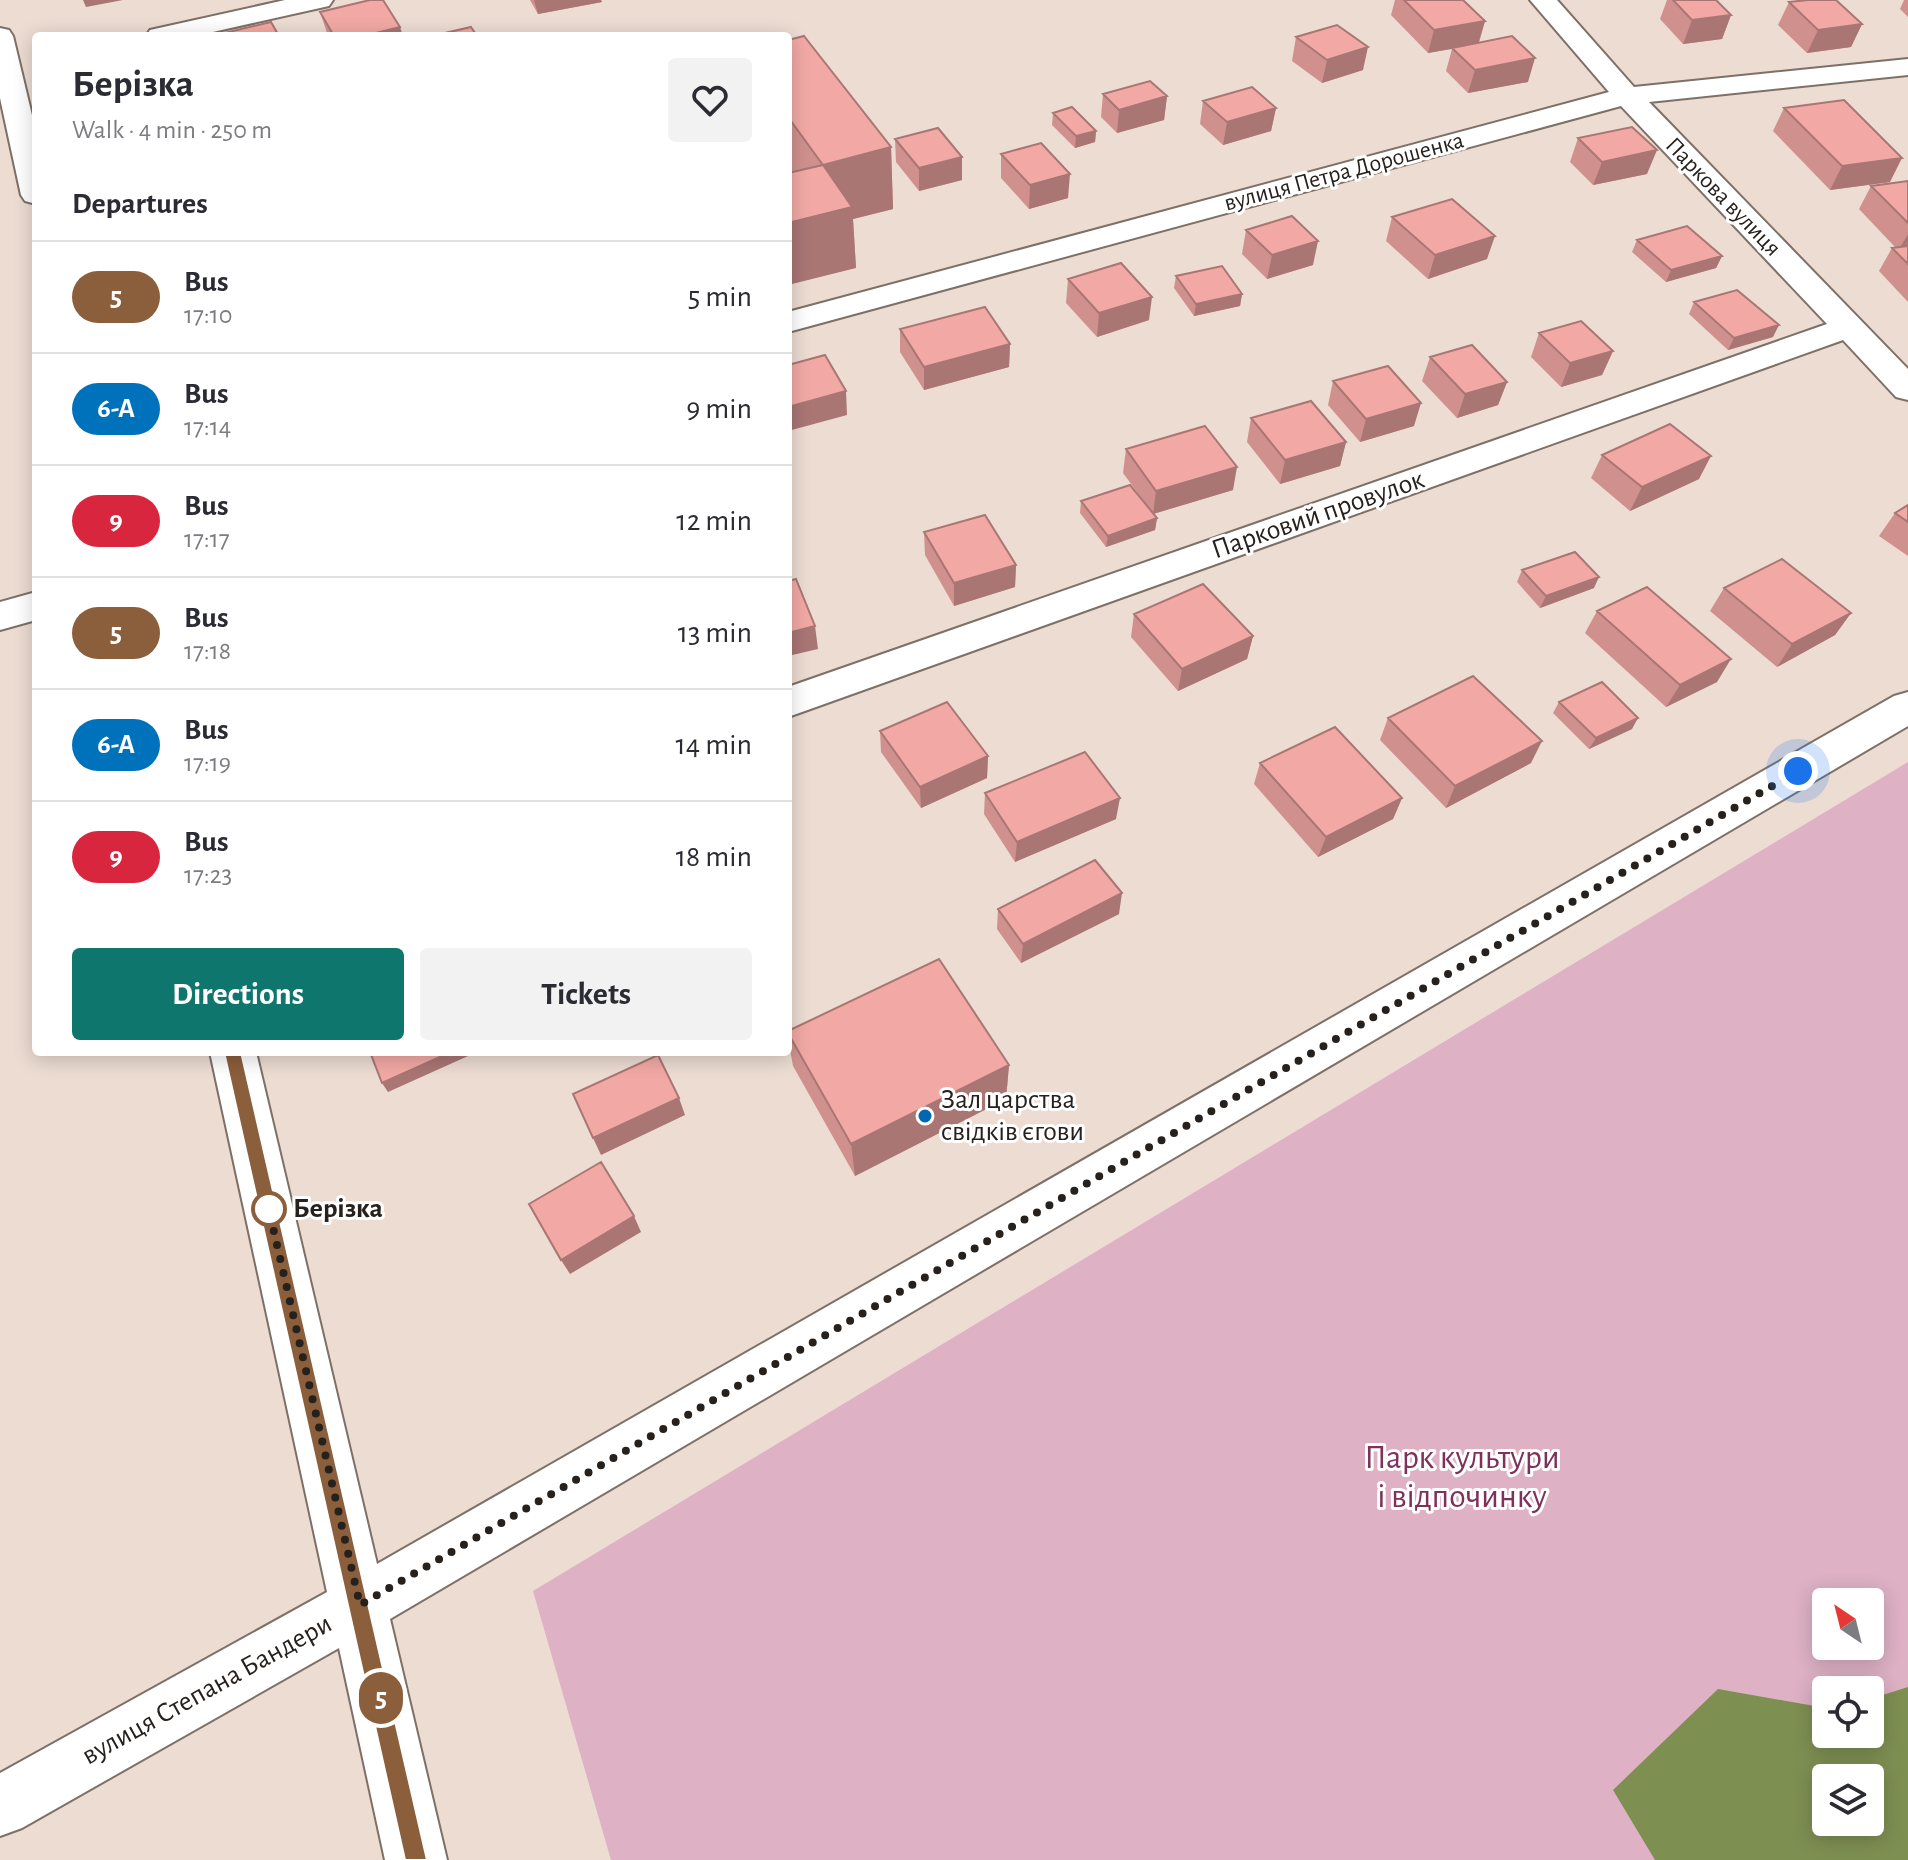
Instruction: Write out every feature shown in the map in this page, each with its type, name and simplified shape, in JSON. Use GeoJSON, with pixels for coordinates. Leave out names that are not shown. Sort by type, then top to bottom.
{"type":"FeatureCollection","features":[{"type":"Feature","properties":{"kind":"street"},"geometry":{"type":"LineString","coordinates":[[177,32],[320,0]]}},
{"type":"Feature","properties":{"kind":"street","name":"Паркова вулиця"},"geometry":{"type":"LineString","coordinates":[[1543,0],[1627,96],[1908,389]]}},
{"type":"Feature","properties":{"kind":"street"},"geometry":{"type":"LineString","coordinates":[[0,36],[4,71],[32,180]]}},
{"type":"Feature","properties":{"kind":"street"},"geometry":{"type":"LineString","coordinates":[[4,71],[32,65]]}},
{"type":"Feature","properties":{"kind":"street","name":"вулиця Петра Дорошенка"},"geometry":{"type":"LineString","coordinates":[[792,321],[1627,96],[1908,67]]}},
{"type":"Feature","properties":{"kind":"street","name":"Парковий провулок"},"geometry":{"type":"LineString","coordinates":[[792,701],[1849,327]]}},
{"type":"Feature","properties":{"kind":"street"},"geometry":{"type":"LineString","coordinates":[[0,616],[32,607]]}},
{"type":"Feature","properties":{"kind":"street","name":"вулиця Степана Бандери"},"geometry":{"type":"LineString","coordinates":[[0,1806],[360,1605],[1908,707]]}},
{"type":"Feature","properties":{"kind":"street"},"geometry":{"type":"LineString","coordinates":[[234,1056],[416,1860]]}},
{"type":"Feature","properties":{"kind":"green space","name":"Парк культури і відпочинку"},"geometry":{"type":"Polygon","coordinates":[[[1908,762],[1908,1860],[611,1860],[533,1591],[1908,762]]]}},
{"type":"Feature","properties":{"kind":"shaded area"},"geometry":{"type":"Polygon","coordinates":[[[1908,1687],[1908,1860],[1655,1860],[1613,1790],[1718,1689],[1812,1706],[1812,1748],[1884,1748],[1884,1695],[1908,1687]]]}},
{"type":"Feature","properties":{"kind":"building"},"geometry":{"type":"Polygon","coordinates":[[[370,0],[383,0],[400,27],[380,32],[332,32],[320,12],[370,0]]]}},
{"type":"Feature","properties":{"kind":"building"},"geometry":{"type":"Polygon","coordinates":[[[1404,0],[1463,0],[1485,21],[1434,30],[1404,0]]]}},
{"type":"Feature","properties":{"kind":"building"},"geometry":{"type":"Polygon","coordinates":[[[1673,0],[1716,0],[1731,15],[1692,20],[1673,0]]]}},
{"type":"Feature","properties":{"kind":"building"},"geometry":{"type":"Polygon","coordinates":[[[1836,0],[1862,24],[1818,30],[1789,2],[1836,0]]]}},
{"type":"Feature","properties":{"kind":"building"},"geometry":{"type":"Polygon","coordinates":[[[271,22],[277,32],[229,32],[271,22]]]}},
{"type":"Feature","properties":{"kind":"building"},"geometry":{"type":"Polygon","coordinates":[[[1337,25],[1368,47],[1327,60],[1296,37],[1337,25]]]}},
{"type":"Feature","properties":{"kind":"building"},"geometry":{"type":"Polygon","coordinates":[[[471,27],[474,32],[449,32],[471,27]]]}},
{"type":"Feature","properties":{"kind":"building"},"geometry":{"type":"Polygon","coordinates":[[[804,36],[891,147],[823,165],[792,122],[792,39],[804,36]]]}},
{"type":"Feature","properties":{"kind":"building"},"geometry":{"type":"Polygon","coordinates":[[[1512,36],[1535,58],[1475,70],[1452,48],[1512,36]]]}},
{"type":"Feature","properties":{"kind":"building"},"geometry":{"type":"Polygon","coordinates":[[[1150,81],[1167,96],[1119,110],[1103,94],[1150,81]]]}},
{"type":"Feature","properties":{"kind":"building"},"geometry":{"type":"Polygon","coordinates":[[[1252,87],[1276,108],[1227,122],[1203,101],[1252,87]]]}},
{"type":"Feature","properties":{"kind":"building"},"geometry":{"type":"Polygon","coordinates":[[[1844,100],[1902,158],[1842,166],[1784,108],[1844,100]]]}},
{"type":"Feature","properties":{"kind":"building"},"geometry":{"type":"Polygon","coordinates":[[[1072,107],[1096,131],[1076,136],[1053,113],[1072,107]]]}},
{"type":"Feature","properties":{"kind":"building"},"geometry":{"type":"Polygon","coordinates":[[[1632,127],[1657,150],[1602,162],[1578,138],[1632,127]]]}},
{"type":"Feature","properties":{"kind":"building"},"geometry":{"type":"Polygon","coordinates":[[[938,128],[962,157],[919,168],[895,139],[938,128]]]}},
{"type":"Feature","properties":{"kind":"building"},"geometry":{"type":"Polygon","coordinates":[[[1041,143],[1070,174],[1030,185],[1001,154],[1041,143]]]}},
{"type":"Feature","properties":{"kind":"building"},"geometry":{"type":"Polygon","coordinates":[[[823,165],[852,207],[792,222],[792,172],[823,165]]]}},
{"type":"Feature","properties":{"kind":"building"},"geometry":{"type":"Polygon","coordinates":[[[1908,181],[1908,223],[1871,186],[1908,181]]]}},
{"type":"Feature","properties":{"kind":"building"},"geometry":{"type":"Polygon","coordinates":[[[1452,199],[1495,236],[1435,255],[1392,217],[1452,199]]]}},
{"type":"Feature","properties":{"kind":"building"},"geometry":{"type":"Polygon","coordinates":[[[1292,216],[1318,241],[1272,255],[1246,230],[1292,216]]]}},
{"type":"Feature","properties":{"kind":"building"},"geometry":{"type":"Polygon","coordinates":[[[1687,226],[1722,256],[1671,270],[1637,240],[1687,226]]]}},
{"type":"Feature","properties":{"kind":"building"},"geometry":{"type":"Polygon","coordinates":[[[1908,246],[1908,264],[1892,248],[1908,246]]]}},
{"type":"Feature","properties":{"kind":"building"},"geometry":{"type":"Polygon","coordinates":[[[1121,263],[1152,297],[1099,313],[1068,279],[1121,263]]]}},
{"type":"Feature","properties":{"kind":"building"},"geometry":{"type":"Polygon","coordinates":[[[1222,266],[1242,294],[1196,304],[1176,276],[1222,266]]]}},
{"type":"Feature","properties":{"kind":"building"},"geometry":{"type":"Polygon","coordinates":[[[1737,290],[1779,325],[1734,338],[1694,302],[1737,290]]]}},
{"type":"Feature","properties":{"kind":"building"},"geometry":{"type":"Polygon","coordinates":[[[985,307],[1010,344],[924,367],[900,329],[985,307]]]}},
{"type":"Feature","properties":{"kind":"building"},"geometry":{"type":"Polygon","coordinates":[[[1581,321],[1613,351],[1570,363],[1539,333],[1581,321]]]}},
{"type":"Feature","properties":{"kind":"building"},"geometry":{"type":"Polygon","coordinates":[[[1472,345],[1507,382],[1465,394],[1430,357],[1472,345]]]}},
{"type":"Feature","properties":{"kind":"building"},"geometry":{"type":"Polygon","coordinates":[[[825,355],[846,391],[792,406],[792,364],[825,355]]]}},
{"type":"Feature","properties":{"kind":"building"},"geometry":{"type":"Polygon","coordinates":[[[1388,366],[1421,403],[1366,419],[1333,381],[1388,366]]]}},
{"type":"Feature","properties":{"kind":"building"},"geometry":{"type":"Polygon","coordinates":[[[1311,401],[1346,442],[1285,460],[1251,418],[1311,401]]]}},
{"type":"Feature","properties":{"kind":"building"},"geometry":{"type":"Polygon","coordinates":[[[1670,424],[1711,456],[1642,487],[1602,455],[1670,424]]]}},
{"type":"Feature","properties":{"kind":"building"},"geometry":{"type":"Polygon","coordinates":[[[1205,426],[1237,467],[1156,491],[1126,449],[1205,426]]]}},
{"type":"Feature","properties":{"kind":"building"},"geometry":{"type":"Polygon","coordinates":[[[1130,485],[1157,518],[1108,536],[1081,501],[1130,485]]]}},
{"type":"Feature","properties":{"kind":"building"},"geometry":{"type":"Polygon","coordinates":[[[1908,505],[1908,522],[1895,513],[1908,505]]]}},
{"type":"Feature","properties":{"kind":"building"},"geometry":{"type":"Polygon","coordinates":[[[985,515],[1016,565],[954,583],[924,532],[985,515]]]}},
{"type":"Feature","properties":{"kind":"building"},"geometry":{"type":"Polygon","coordinates":[[[1575,552],[1599,577],[1546,596],[1522,570],[1575,552]]]}},
{"type":"Feature","properties":{"kind":"building"},"geometry":{"type":"Polygon","coordinates":[[[1782,559],[1851,613],[1792,644],[1724,588],[1782,559]]]}},
{"type":"Feature","properties":{"kind":"building"},"geometry":{"type":"Polygon","coordinates":[[[796,579],[815,626],[792,632],[792,580],[796,579]]]}},
{"type":"Feature","properties":{"kind":"building"},"geometry":{"type":"Polygon","coordinates":[[[1203,584],[1253,636],[1182,669],[1134,614],[1203,584]]]}},
{"type":"Feature","properties":{"kind":"building"},"geometry":{"type":"Polygon","coordinates":[[[1647,587],[1731,659],[1680,685],[1597,611],[1647,587]]]}},
{"type":"Feature","properties":{"kind":"building"},"geometry":{"type":"Polygon","coordinates":[[[1473,676],[1542,741],[1455,786],[1388,718],[1473,676]]]}},
{"type":"Feature","properties":{"kind":"building"},"geometry":{"type":"Polygon","coordinates":[[[1602,682],[1638,718],[1596,738],[1559,702],[1602,682]]]}},
{"type":"Feature","properties":{"kind":"building"},"geometry":{"type":"Polygon","coordinates":[[[947,702],[988,756],[920,787],[880,731],[947,702]]]}},
{"type":"Feature","properties":{"kind":"building"},"geometry":{"type":"Polygon","coordinates":[[[1335,727],[1402,798],[1326,837],[1260,763],[1335,727]]]}},
{"type":"Feature","properties":{"kind":"building"},"geometry":{"type":"Polygon","coordinates":[[[1085,752],[1120,798],[1017,842],[985,793],[1085,752]]]}},
{"type":"Feature","properties":{"kind":"building"},"geometry":{"type":"Polygon","coordinates":[[[1095,860],[1122,893],[1023,944],[998,909],[1095,860]]]}},
{"type":"Feature","properties":{"kind":"building"},"geometry":{"type":"Polygon","coordinates":[[[939,959],[1009,1065],[851,1144],[792,1040],[792,1029],[939,959]]]}},
{"type":"Feature","properties":{"kind":"building"},"geometry":{"type":"Polygon","coordinates":[[[372,1056],[442,1056],[382,1083],[372,1056]]]}},
{"type":"Feature","properties":{"kind":"building"},"geometry":{"type":"Polygon","coordinates":[[[658,1056],[679,1098],[593,1138],[573,1094],[658,1056]]]}},
{"type":"Feature","properties":{"kind":"building"},"geometry":{"type":"Polygon","coordinates":[[[601,1162],[634,1216],[561,1260],[529,1204],[601,1162]]]}},
{"type":"Feature","properties":{"kind":"bus line","name":"5"},"geometry":{"type":"LineString","coordinates":[[234,1056],[416,1860]]}},
{"type":"Feature","properties":{"kind":"place","name":"Зал царства свідків єгови"},"geometry":{"type":"Point","coordinates":[925,1116]}},
{"type":"Feature","properties":{"kind":"place","name":"Берізка"},"geometry":{"type":"Point","coordinates":[269,1209]}},
{"type":"Feature","properties":{"kind":"route"},"geometry":{"type":"LineString","coordinates":[[269,1209],[268,1206],[360,1605],[1798,771]]}}]}
